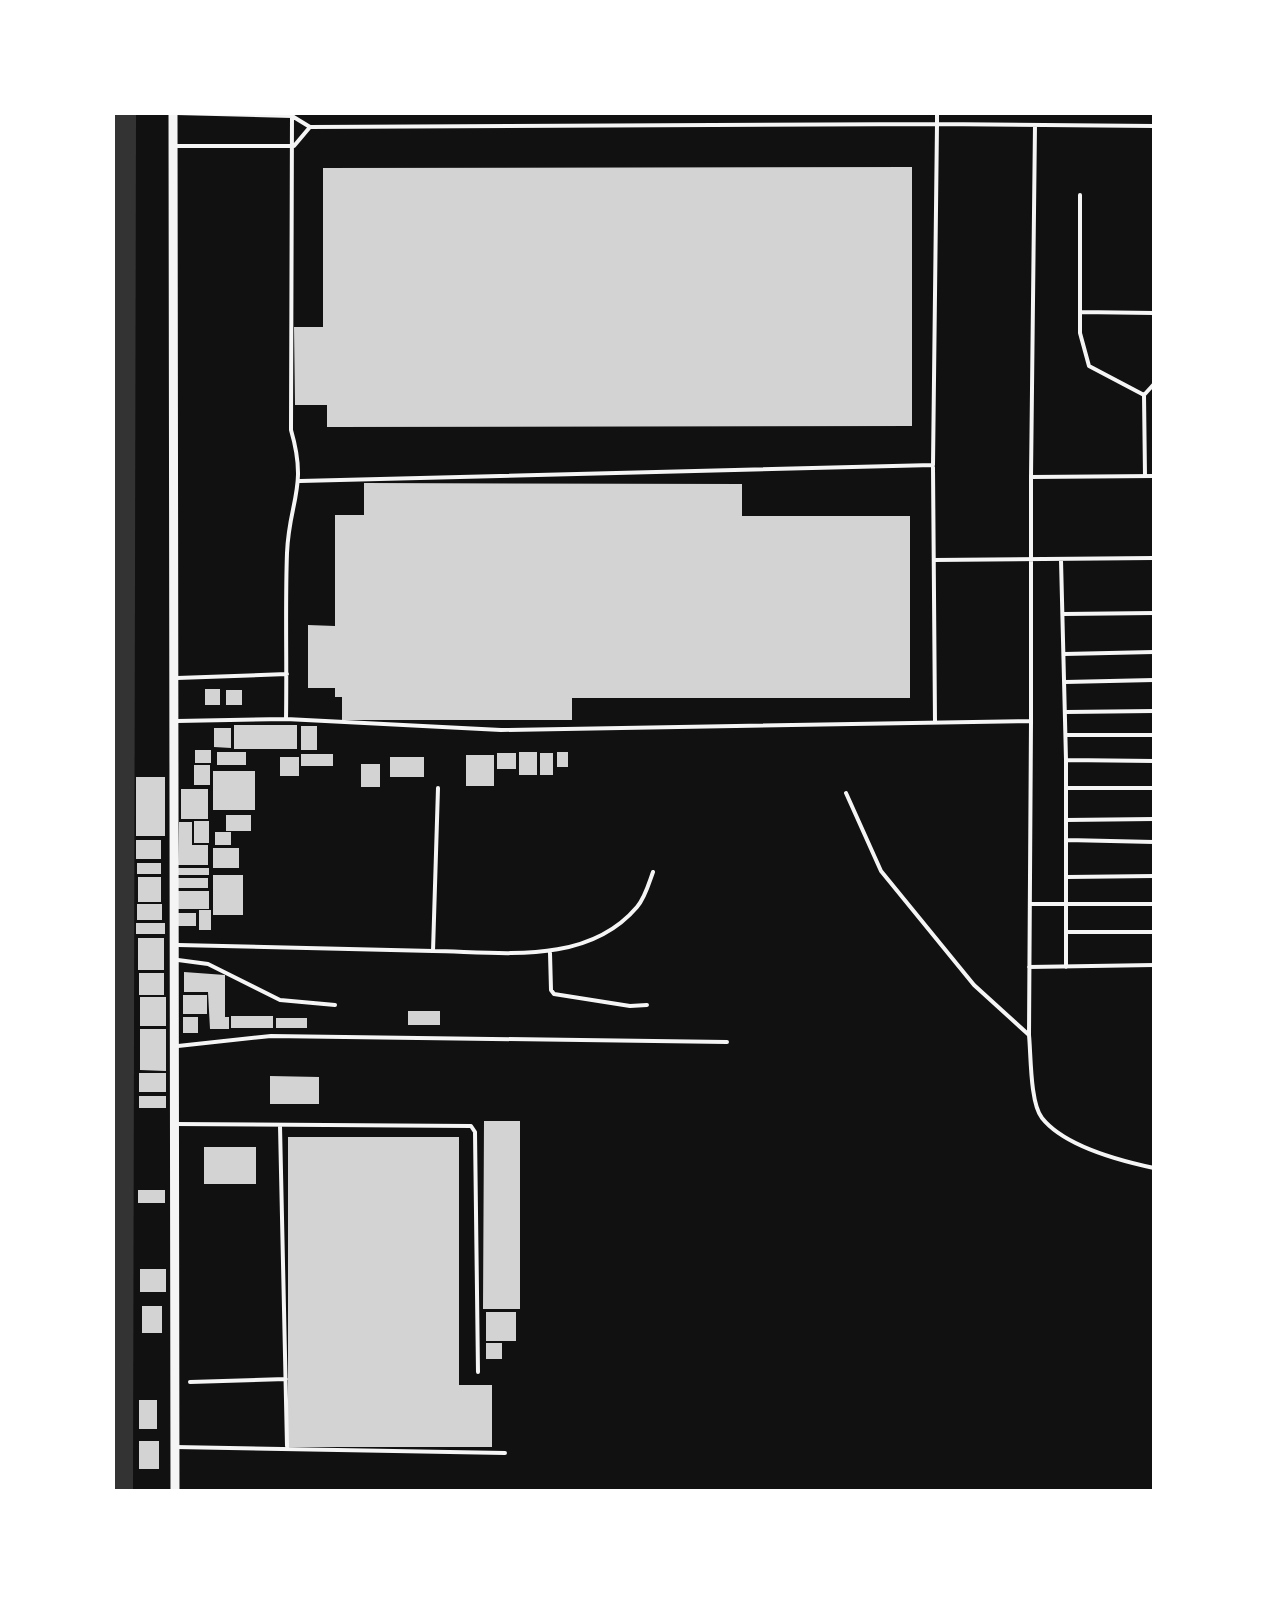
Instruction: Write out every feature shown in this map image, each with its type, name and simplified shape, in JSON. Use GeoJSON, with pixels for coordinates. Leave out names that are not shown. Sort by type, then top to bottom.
{"type":"FeatureCollection","features":[{"type":"Feature","properties":{"kind":"street"},"geometry":{"type":"LineString","coordinates":[[174,113],[175,1492]]}},
{"type":"Feature","properties":{"kind":"lane"},"geometry":{"type":"LineString","coordinates":[[935,722],[937,112]]}},
{"type":"Feature","properties":{"kind":"lane"},"geometry":{"type":"LineString","coordinates":[[174,113],[292,114],[310,127],[1154,126]]}},
{"type":"Feature","properties":{"kind":"lane"},"geometry":{"type":"LineString","coordinates":[[286,719],[287,548],[300,481],[300,459],[291,430],[292,114]]}},
{"type":"Feature","properties":{"kind":"lane"},"geometry":{"type":"LineString","coordinates":[[1035,125],[1029,1034],[1034,1097],[1040,1118],[1075,1143],[1154,1168]]}},
{"type":"Feature","properties":{"kind":"lane"},"geometry":{"type":"LineString","coordinates":[[173,146],[294,146],[310,127]]}},
{"type":"Feature","properties":{"kind":"lane"},"geometry":{"type":"LineString","coordinates":[[1080,195],[1080,332],[1089,366],[1144,395]]}},
{"type":"Feature","properties":{"kind":"lane"},"geometry":{"type":"LineString","coordinates":[[1080,312],[1154,312]]}},
{"type":"Feature","properties":{"kind":"lane"},"geometry":{"type":"LineString","coordinates":[[1145,476],[1144,395],[1154,384]]}},
{"type":"Feature","properties":{"kind":"lane"},"geometry":{"type":"LineString","coordinates":[[300,481],[933,465]]}},
{"type":"Feature","properties":{"kind":"lane"},"geometry":{"type":"LineString","coordinates":[[1032,477],[1154,476]]}},
{"type":"Feature","properties":{"kind":"lane"},"geometry":{"type":"LineString","coordinates":[[934,560],[1154,558]]}},
{"type":"Feature","properties":{"kind":"lane"},"geometry":{"type":"LineString","coordinates":[[1061,560],[1066,712],[1066,966]]}},
{"type":"Feature","properties":{"kind":"lane"},"geometry":{"type":"LineString","coordinates":[[1063,614],[1154,613]]}},
{"type":"Feature","properties":{"kind":"lane"},"geometry":{"type":"LineString","coordinates":[[1064,654],[1154,652]]}},
{"type":"Feature","properties":{"kind":"lane"},"geometry":{"type":"LineString","coordinates":[[172,678],[286,674]]}},
{"type":"Feature","properties":{"kind":"lane"},"geometry":{"type":"LineString","coordinates":[[1064,682],[1154,680]]}},
{"type":"Feature","properties":{"kind":"lane"},"geometry":{"type":"LineString","coordinates":[[1066,712],[1154,711]]}},
{"type":"Feature","properties":{"kind":"lane"},"geometry":{"type":"LineString","coordinates":[[172,721],[286,719],[501,730],[1031,721]]}},
{"type":"Feature","properties":{"kind":"lane"},"geometry":{"type":"LineString","coordinates":[[1066,735],[1154,735]]}},
{"type":"Feature","properties":{"kind":"lane"},"geometry":{"type":"LineString","coordinates":[[1066,760],[1154,761]]}},
{"type":"Feature","properties":{"kind":"lane"},"geometry":{"type":"LineString","coordinates":[[433,951],[438,788]]}},
{"type":"Feature","properties":{"kind":"lane"},"geometry":{"type":"LineString","coordinates":[[1066,788],[1154,788]]}},
{"type":"Feature","properties":{"kind":"lane"},"geometry":{"type":"LineString","coordinates":[[846,793],[881,872],[974,985],[1029,1034]]}},
{"type":"Feature","properties":{"kind":"lane"},"geometry":{"type":"LineString","coordinates":[[1066,820],[1154,818]]}},
{"type":"Feature","properties":{"kind":"lane"},"geometry":{"type":"LineString","coordinates":[[1067,840],[1154,842]]}},
{"type":"Feature","properties":{"kind":"lane"},"geometry":{"type":"LineString","coordinates":[[174,945],[550,952],[575,946],[613,928],[639,906],[653,872]]}},
{"type":"Feature","properties":{"kind":"lane"},"geometry":{"type":"LineString","coordinates":[[1067,877],[1154,876]]}},
{"type":"Feature","properties":{"kind":"lane"},"geometry":{"type":"LineString","coordinates":[[1030,904],[1154,904]]}},
{"type":"Feature","properties":{"kind":"lane"},"geometry":{"type":"LineString","coordinates":[[1067,932],[1154,932]]}},
{"type":"Feature","properties":{"kind":"lane"},"geometry":{"type":"LineString","coordinates":[[550,952],[554,994],[630,1006],[648,1005]]}},
{"type":"Feature","properties":{"kind":"lane"},"geometry":{"type":"LineString","coordinates":[[174,959],[208,964],[280,1000],[336,1006]]}},
{"type":"Feature","properties":{"kind":"lane"},"geometry":{"type":"LineString","coordinates":[[1030,967],[1154,965]]}},
{"type":"Feature","properties":{"kind":"lane"},"geometry":{"type":"LineString","coordinates":[[174,1046],[271,1036],[727,1042]]}},
{"type":"Feature","properties":{"kind":"lane"},"geometry":{"type":"LineString","coordinates":[[174,1124],[471,1126],[475,1132],[478,1372]]}},
{"type":"Feature","properties":{"kind":"lane"},"geometry":{"type":"LineString","coordinates":[[280,1126],[287,1448]]}},
{"type":"Feature","properties":{"kind":"lane"},"geometry":{"type":"LineString","coordinates":[[190,1382],[286,1379]]}},
{"type":"Feature","properties":{"kind":"lane"},"geometry":{"type":"LineString","coordinates":[[175,1447],[505,1453]]}},
{"type":"Feature","properties":{"kind":"shaded area"},"geometry":{"type":"Polygon","coordinates":[[[112,113],[136,113],[133,1492],[112,1491],[112,113]]]}},
{"type":"Feature","properties":{"kind":"building"},"geometry":{"type":"Polygon","coordinates":[[[912,167],[912,426],[327,427],[327,405],[295,405],[294,327],[323,327],[323,168],[912,167]]]}},
{"type":"Feature","properties":{"kind":"building"},"geometry":{"type":"Polygon","coordinates":[[[364,483],[742,484],[742,516],[910,516],[910,698],[572,698],[572,720],[342,720],[342,697],[335,697],[335,688],[308,688],[308,625],[335,626],[335,515],[364,515],[364,483]]]}},
{"type":"Feature","properties":{"kind":"building"},"geometry":{"type":"Polygon","coordinates":[[[205,689],[220,689],[220,705],[205,705],[205,689]]]}},
{"type":"Feature","properties":{"kind":"building"},"geometry":{"type":"Polygon","coordinates":[[[226,690],[242,690],[242,705],[226,705],[226,690]]]}},
{"type":"Feature","properties":{"kind":"building"},"geometry":{"type":"Polygon","coordinates":[[[234,725],[297,725],[297,749],[234,749],[234,725]]]}},
{"type":"Feature","properties":{"kind":"building"},"geometry":{"type":"Polygon","coordinates":[[[301,726],[317,726],[317,750],[301,750],[301,726]]]}},
{"type":"Feature","properties":{"kind":"building"},"geometry":{"type":"Polygon","coordinates":[[[214,728],[231,728],[231,748],[214,747],[214,728]]]}},
{"type":"Feature","properties":{"kind":"building"},"geometry":{"type":"Polygon","coordinates":[[[195,750],[211,750],[211,763],[195,763],[195,750]]]}},
{"type":"Feature","properties":{"kind":"building"},"geometry":{"type":"Polygon","coordinates":[[[217,752],[246,752],[246,765],[217,765],[217,752]]]}},
{"type":"Feature","properties":{"kind":"building"},"geometry":{"type":"Polygon","coordinates":[[[519,752],[537,752],[537,775],[519,775],[519,752]]]}},
{"type":"Feature","properties":{"kind":"building"},"geometry":{"type":"Polygon","coordinates":[[[557,752],[568,752],[568,767],[557,767],[557,752]]]}},
{"type":"Feature","properties":{"kind":"building"},"geometry":{"type":"Polygon","coordinates":[[[497,753],[516,753],[516,769],[497,769],[497,753]]]}},
{"type":"Feature","properties":{"kind":"building"},"geometry":{"type":"Polygon","coordinates":[[[540,753],[553,753],[553,775],[540,775],[540,753]]]}},
{"type":"Feature","properties":{"kind":"building"},"geometry":{"type":"Polygon","coordinates":[[[301,754],[333,754],[333,766],[301,766],[301,754]]]}},
{"type":"Feature","properties":{"kind":"building"},"geometry":{"type":"Polygon","coordinates":[[[466,755],[494,755],[494,786],[466,786],[466,755]]]}},
{"type":"Feature","properties":{"kind":"building"},"geometry":{"type":"Polygon","coordinates":[[[280,757],[299,757],[299,776],[280,776],[280,757]]]}},
{"type":"Feature","properties":{"kind":"building"},"geometry":{"type":"Polygon","coordinates":[[[390,757],[424,757],[424,777],[390,777],[390,757]]]}},
{"type":"Feature","properties":{"kind":"building"},"geometry":{"type":"Polygon","coordinates":[[[361,764],[380,764],[380,787],[361,787],[361,764]]]}},
{"type":"Feature","properties":{"kind":"building"},"geometry":{"type":"Polygon","coordinates":[[[194,765],[210,765],[210,785],[194,785],[194,765]]]}},
{"type":"Feature","properties":{"kind":"building"},"geometry":{"type":"Polygon","coordinates":[[[213,771],[255,771],[255,810],[213,810],[213,771]]]}},
{"type":"Feature","properties":{"kind":"building"},"geometry":{"type":"Polygon","coordinates":[[[136,777],[165,777],[165,836],[136,836],[136,777]]]}},
{"type":"Feature","properties":{"kind":"building"},"geometry":{"type":"Polygon","coordinates":[[[181,789],[208,789],[208,819],[181,819],[181,789]]]}},
{"type":"Feature","properties":{"kind":"building"},"geometry":{"type":"Polygon","coordinates":[[[226,815],[251,815],[251,831],[226,831],[226,815]]]}},
{"type":"Feature","properties":{"kind":"building"},"geometry":{"type":"Polygon","coordinates":[[[194,821],[209,821],[209,843],[194,843],[194,821]]]}},
{"type":"Feature","properties":{"kind":"building"},"geometry":{"type":"Polygon","coordinates":[[[179,822],[192,822],[192,845],[208,845],[208,865],[178,865],[179,822]]]}},
{"type":"Feature","properties":{"kind":"building"},"geometry":{"type":"Polygon","coordinates":[[[215,832],[231,832],[231,845],[215,845],[215,832]]]}},
{"type":"Feature","properties":{"kind":"building"},"geometry":{"type":"Polygon","coordinates":[[[136,840],[161,840],[161,859],[136,859],[136,840]]]}},
{"type":"Feature","properties":{"kind":"building"},"geometry":{"type":"Polygon","coordinates":[[[213,848],[239,848],[239,868],[213,868],[213,848]]]}},
{"type":"Feature","properties":{"kind":"building"},"geometry":{"type":"Polygon","coordinates":[[[137,863],[161,863],[161,874],[137,874],[137,863]]]}},
{"type":"Feature","properties":{"kind":"building"},"geometry":{"type":"Polygon","coordinates":[[[178,868],[209,868],[209,875],[178,875],[178,868]]]}},
{"type":"Feature","properties":{"kind":"building"},"geometry":{"type":"Polygon","coordinates":[[[213,875],[243,875],[243,915],[213,915],[213,875]]]}},
{"type":"Feature","properties":{"kind":"building"},"geometry":{"type":"Polygon","coordinates":[[[138,877],[161,877],[161,902],[138,902],[138,877]]]}},
{"type":"Feature","properties":{"kind":"building"},"geometry":{"type":"Polygon","coordinates":[[[176,878],[208,878],[208,888],[176,888],[176,878]]]}},
{"type":"Feature","properties":{"kind":"building"},"geometry":{"type":"Polygon","coordinates":[[[176,891],[209,891],[209,909],[176,909],[176,891]]]}},
{"type":"Feature","properties":{"kind":"building"},"geometry":{"type":"Polygon","coordinates":[[[137,904],[162,904],[162,920],[137,920],[137,904]]]}},
{"type":"Feature","properties":{"kind":"building"},"geometry":{"type":"Polygon","coordinates":[[[199,910],[211,910],[211,930],[199,930],[199,910]]]}},
{"type":"Feature","properties":{"kind":"building"},"geometry":{"type":"Polygon","coordinates":[[[175,913],[196,913],[196,926],[175,926],[175,913]]]}},
{"type":"Feature","properties":{"kind":"building"},"geometry":{"type":"Polygon","coordinates":[[[136,923],[165,923],[165,934],[136,934],[136,923]]]}},
{"type":"Feature","properties":{"kind":"building"},"geometry":{"type":"Polygon","coordinates":[[[138,938],[164,938],[164,970],[138,970],[138,938]]]}},
{"type":"Feature","properties":{"kind":"building"},"geometry":{"type":"Polygon","coordinates":[[[184,972],[225,975],[225,1017],[229,1017],[229,1029],[210,1029],[208,992],[184,992],[184,972]]]}},
{"type":"Feature","properties":{"kind":"building"},"geometry":{"type":"Polygon","coordinates":[[[139,973],[164,973],[164,995],[139,995],[139,973]]]}},
{"type":"Feature","properties":{"kind":"building"},"geometry":{"type":"Polygon","coordinates":[[[183,995],[207,995],[207,1014],[183,1014],[183,995]]]}},
{"type":"Feature","properties":{"kind":"building"},"geometry":{"type":"Polygon","coordinates":[[[140,997],[166,997],[166,1026],[140,1026],[140,997]]]}},
{"type":"Feature","properties":{"kind":"building"},"geometry":{"type":"Polygon","coordinates":[[[408,1011],[440,1011],[440,1025],[408,1025],[408,1011]]]}},
{"type":"Feature","properties":{"kind":"building"},"geometry":{"type":"Polygon","coordinates":[[[231,1016],[273,1016],[273,1028],[231,1028],[231,1016]]]}},
{"type":"Feature","properties":{"kind":"building"},"geometry":{"type":"Polygon","coordinates":[[[183,1017],[198,1017],[198,1033],[183,1033],[183,1017]]]}},
{"type":"Feature","properties":{"kind":"building"},"geometry":{"type":"Polygon","coordinates":[[[276,1018],[307,1018],[307,1028],[276,1028],[276,1018]]]}},
{"type":"Feature","properties":{"kind":"building"},"geometry":{"type":"Polygon","coordinates":[[[140,1029],[166,1029],[166,1071],[140,1070],[140,1029]]]}},
{"type":"Feature","properties":{"kind":"building"},"geometry":{"type":"Polygon","coordinates":[[[139,1073],[166,1073],[166,1092],[139,1092],[139,1073]]]}},
{"type":"Feature","properties":{"kind":"building"},"geometry":{"type":"Polygon","coordinates":[[[270,1076],[319,1077],[319,1104],[270,1104],[270,1076]]]}},
{"type":"Feature","properties":{"kind":"building"},"geometry":{"type":"Polygon","coordinates":[[[139,1096],[166,1096],[166,1108],[139,1108],[139,1096]]]}},
{"type":"Feature","properties":{"kind":"building"},"geometry":{"type":"Polygon","coordinates":[[[484,1121],[520,1121],[520,1309],[483,1309],[484,1121]]]}},
{"type":"Feature","properties":{"kind":"building"},"geometry":{"type":"Polygon","coordinates":[[[288,1137],[459,1137],[459,1385],[492,1385],[492,1447],[288,1447],[288,1137]]]}},
{"type":"Feature","properties":{"kind":"building"},"geometry":{"type":"Polygon","coordinates":[[[204,1147],[256,1147],[256,1184],[204,1184],[204,1147]]]}},
{"type":"Feature","properties":{"kind":"building"},"geometry":{"type":"Polygon","coordinates":[[[138,1190],[165,1190],[165,1203],[138,1203],[138,1190]]]}},
{"type":"Feature","properties":{"kind":"building"},"geometry":{"type":"Polygon","coordinates":[[[140,1269],[166,1269],[166,1292],[140,1292],[140,1269]]]}},
{"type":"Feature","properties":{"kind":"building"},"geometry":{"type":"Polygon","coordinates":[[[142,1306],[162,1306],[162,1333],[142,1333],[142,1306]]]}},
{"type":"Feature","properties":{"kind":"building"},"geometry":{"type":"Polygon","coordinates":[[[486,1312],[516,1312],[516,1341],[486,1341],[486,1312]]]}},
{"type":"Feature","properties":{"kind":"building"},"geometry":{"type":"Polygon","coordinates":[[[486,1343],[502,1343],[502,1359],[486,1359],[486,1343]]]}},
{"type":"Feature","properties":{"kind":"building"},"geometry":{"type":"Polygon","coordinates":[[[139,1400],[157,1400],[157,1429],[139,1429],[139,1400]]]}},
{"type":"Feature","properties":{"kind":"building"},"geometry":{"type":"Polygon","coordinates":[[[139,1441],[159,1441],[159,1469],[139,1469],[139,1441]]]}}]}
